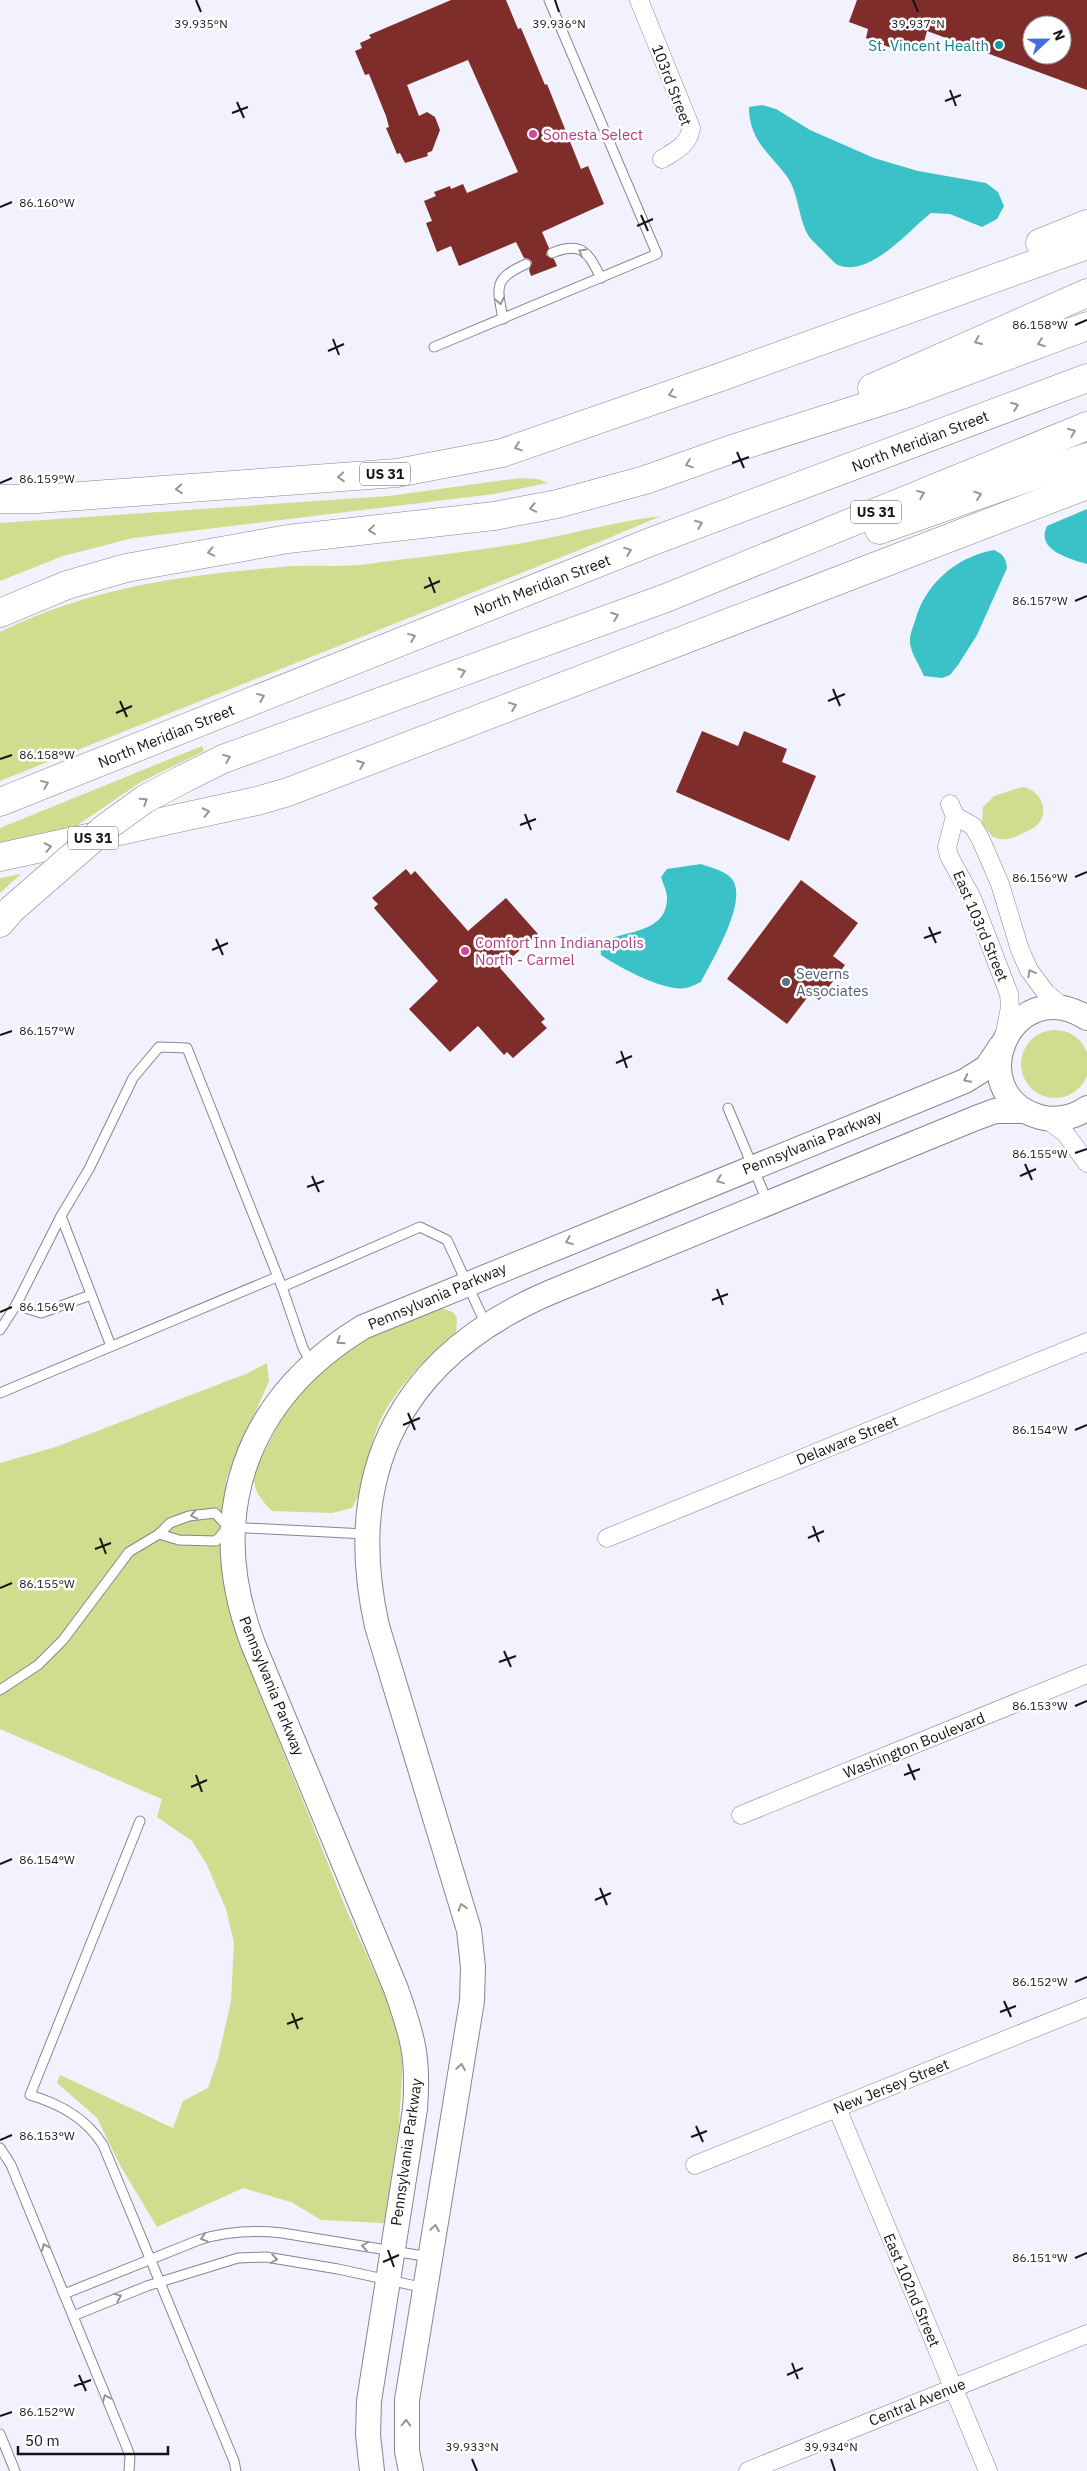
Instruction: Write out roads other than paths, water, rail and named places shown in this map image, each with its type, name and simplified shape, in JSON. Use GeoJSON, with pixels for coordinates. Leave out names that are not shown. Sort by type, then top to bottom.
{"type":"FeatureCollection","features":[{"type":"Feature","properties":{"kind":"highway","name":"US 31"},"geometry":{"type":"LineString","coordinates":[[0,506],[38,499],[397,473],[502,453],[718,378],[1087,224]]}},
{"type":"Feature","properties":{"kind":"highway"},"geometry":{"type":"LineString","coordinates":[[718,378],[1087,245]]}},
{"type":"Feature","properties":{"kind":"highway"},"geometry":{"type":"LineString","coordinates":[[735,448],[1087,293]]}},
{"type":"Feature","properties":{"kind":"highway"},"geometry":{"type":"LineString","coordinates":[[0,613],[67,585],[126,568],[288,539],[494,516],[539,507],[645,480],[735,448],[905,394],[1087,326]]}},
{"type":"Feature","properties":{"kind":"highway","name":"North Meridian Street"},"geometry":{"type":"LineString","coordinates":[[0,802],[653,541],[1087,378]]}},
{"type":"Feature","properties":{"kind":"highway","name":"US 31"},"geometry":{"type":"LineString","coordinates":[[6,916],[105,828],[145,799],[223,759],[666,598],[1087,426]]}},
{"type":"Feature","properties":{"kind":"highway"},"geometry":{"type":"LineString","coordinates":[[666,598],[809,555],[1087,457]]}},
{"type":"Feature","properties":{"kind":"highway"},"geometry":{"type":"LineString","coordinates":[[0,857],[257,801],[288,792],[1087,485]]}},
{"type":"Feature","properties":{"kind":"highway"},"geometry":{"type":"LineString","coordinates":[[0,499],[38,499]]}},
{"type":"Feature","properties":{"kind":"main road","name":"Pennsylvania Parkway"},"geometry":{"type":"LineString","coordinates":[[372,2471],[368,2435],[369,2400],[418,2080],[412,2036],[396,1989],[248,1629],[234,1572],[230,1527],[244,1470],[262,1426],[280,1398],[311,1364],[332,1347],[363,1327],[752,1166],[965,1081],[986,1067],[1019,1020],[1029,1013],[1052,1007],[1079,1013]]}},
{"type":"Feature","properties":{"kind":"main road"},"geometry":{"type":"LineString","coordinates":[[1003,1042],[998,1067],[1004,1087],[1009,1096],[1035,1114]]}},
{"type":"Feature","properties":{"kind":"main road"},"geometry":{"type":"LineString","coordinates":[[411,2471],[407,2451],[406,2418],[425,2288],[472,2001],[472,1948],[469,1930],[376,1626],[368,1587],[368,1512],[379,1459],[400,1414],[417,1387],[459,1344],[486,1325],[522,1304],[995,1111],[1072,1116],[1087,1108]]}},
{"type":"Feature","properties":{"kind":"street","name":"103rd Street"},"geometry":{"type":"LineString","coordinates":[[639,0],[691,128],[690,137],[682,146],[662,159]]}},
{"type":"Feature","properties":{"kind":"street","name":"East 103rd Street"},"geometry":{"type":"LineString","coordinates":[[1003,1042],[1010,1007],[1006,984],[972,898],[947,847],[952,810],[972,826],[984,847],[1000,884],[1020,950],[1030,970],[1046,993],[1079,1013]]}},
{"type":"Feature","properties":{"kind":"street"},"geometry":{"type":"LineString","coordinates":[[1035,1114],[1065,1133],[1087,1163]]}},
{"type":"Feature","properties":{"kind":"street","name":"Delaware Street"},"geometry":{"type":"LineString","coordinates":[[607,1538],[1087,1342]]}},
{"type":"Feature","properties":{"kind":"street","name":"Washington Boulevard"},"geometry":{"type":"LineString","coordinates":[[741,1815],[1087,1674]]}},
{"type":"Feature","properties":{"kind":"street","name":"New Jersey Street"},"geometry":{"type":"LineString","coordinates":[[695,2165],[1087,2007]]}},
{"type":"Feature","properties":{"kind":"street","name":"East 102nd Street"},"geometry":{"type":"LineString","coordinates":[[837,2108],[988,2471]]}},
{"type":"Feature","properties":{"kind":"street","name":"Central Avenue"},"geometry":{"type":"LineString","coordinates":[[748,2471],[1087,2334]]}},
{"type":"Feature","properties":{"kind":"lane"},"geometry":{"type":"LineString","coordinates":[[434,347],[657,254],[549,0]]}},
{"type":"Feature","properties":{"kind":"lane"},"geometry":{"type":"LineString","coordinates":[[552,253],[570,248],[581,250],[591,259],[601,278]]}},
{"type":"Feature","properties":{"kind":"lane"},"geometry":{"type":"LineString","coordinates":[[503,319],[498,292],[499,282],[509,271],[526,264]]}},
{"type":"Feature","properties":{"kind":"lane"},"geometry":{"type":"LineString","coordinates":[[0,1330],[16,1305],[62,1216],[89,1169],[133,1078],[159,1047],[187,1048],[282,1287],[303,1348],[311,1364]]}},
{"type":"Feature","properties":{"kind":"lane"},"geometry":{"type":"LineString","coordinates":[[728,1108],[768,1203]]}},
{"type":"Feature","properties":{"kind":"lane"},"geometry":{"type":"LineString","coordinates":[[62,1216],[111,1346]]}},
{"type":"Feature","properties":{"kind":"lane"},"geometry":{"type":"LineString","coordinates":[[282,1287],[420,1227],[448,1240],[486,1325]]}},
{"type":"Feature","properties":{"kind":"lane"},"geometry":{"type":"LineString","coordinates":[[0,1392],[277,1277]]}},
{"type":"Feature","properties":{"kind":"lane"},"geometry":{"type":"LineString","coordinates":[[16,1305],[41,1313],[91,1295]]}},
{"type":"Feature","properties":{"kind":"lane"},"geometry":{"type":"LineString","coordinates":[[0,1690],[25,1675],[50,1653],[82,1616],[129,1552],[159,1534],[170,1523],[203,1514],[215,1513],[230,1527],[367,1534]]}},
{"type":"Feature","properties":{"kind":"lane"},"geometry":{"type":"LineString","coordinates":[[159,1534],[179,1540],[216,1541],[230,1527]]}},
{"type":"Feature","properties":{"kind":"lane"},"geometry":{"type":"LineString","coordinates":[[140,1821],[30,2095],[74,2114],[95,2132],[103,2145],[161,2282],[236,2471]]}},
{"type":"Feature","properties":{"kind":"lane"},"geometry":{"type":"LineString","coordinates":[[0,2148],[11,2165],[130,2456],[130,2471]]}},
{"type":"Feature","properties":{"kind":"lane"},"geometry":{"type":"LineString","coordinates":[[64,2294],[218,2234],[259,2231],[430,2257]]}},
{"type":"Feature","properties":{"kind":"lane"},"geometry":{"type":"LineString","coordinates":[[73,2316],[225,2260],[252,2256],[389,2278],[425,2288]]}},
{"type":"Feature","properties":{"kind":"lane"},"geometry":{"type":"LineString","coordinates":[[0,2434],[15,2471]]}},
{"type":"Feature","properties":{"kind":"water"},"geometry":{"type":"Polygon","coordinates":[[[762,105],[776,109],[810,130],[874,158],[918,171],[986,183],[998,192],[1004,206],[997,219],[982,227],[950,214],[931,213],[876,259],[863,265],[850,267],[838,265],[806,232],[796,197],[788,178],[757,138],[750,119],[749,107],[762,105]]]}},
{"type":"Feature","properties":{"kind":"water"},"geometry":{"type":"Polygon","coordinates":[[[1087,509],[1087,564],[1056,552],[1046,541],[1045,534],[1047,526],[1087,509]]]}},
{"type":"Feature","properties":{"kind":"water"},"geometry":{"type":"Polygon","coordinates":[[[994,550],[1004,557],[1007,568],[977,635],[950,675],[942,678],[924,676],[913,653],[910,640],[926,595],[944,574],[955,566],[967,559],[994,550]]]}},
{"type":"Feature","properties":{"kind":"water"},"geometry":{"type":"Polygon","coordinates":[[[701,864],[719,870],[729,876],[735,885],[736,898],[728,929],[701,982],[686,988],[666,986],[642,978],[601,955],[600,943],[641,930],[659,920],[667,900],[661,877],[667,869],[701,864]]]}},
{"type":"Feature","properties":{"kind":"place","name":"St. Vincent Health"},"geometry":{"type":"Point","coordinates":[999,45]}},
{"type":"Feature","properties":{"kind":"place","name":"Sonesta Select"},"geometry":{"type":"Point","coordinates":[533,134]}},
{"type":"Feature","properties":{"kind":"place","name":"Comfort Inn Indianapolis North - Carmel"},"geometry":{"type":"Point","coordinates":[465,951]}},
{"type":"Feature","properties":{"kind":"place","name":"Severns Associates"},"geometry":{"type":"Point","coordinates":[786,982]}}]}
